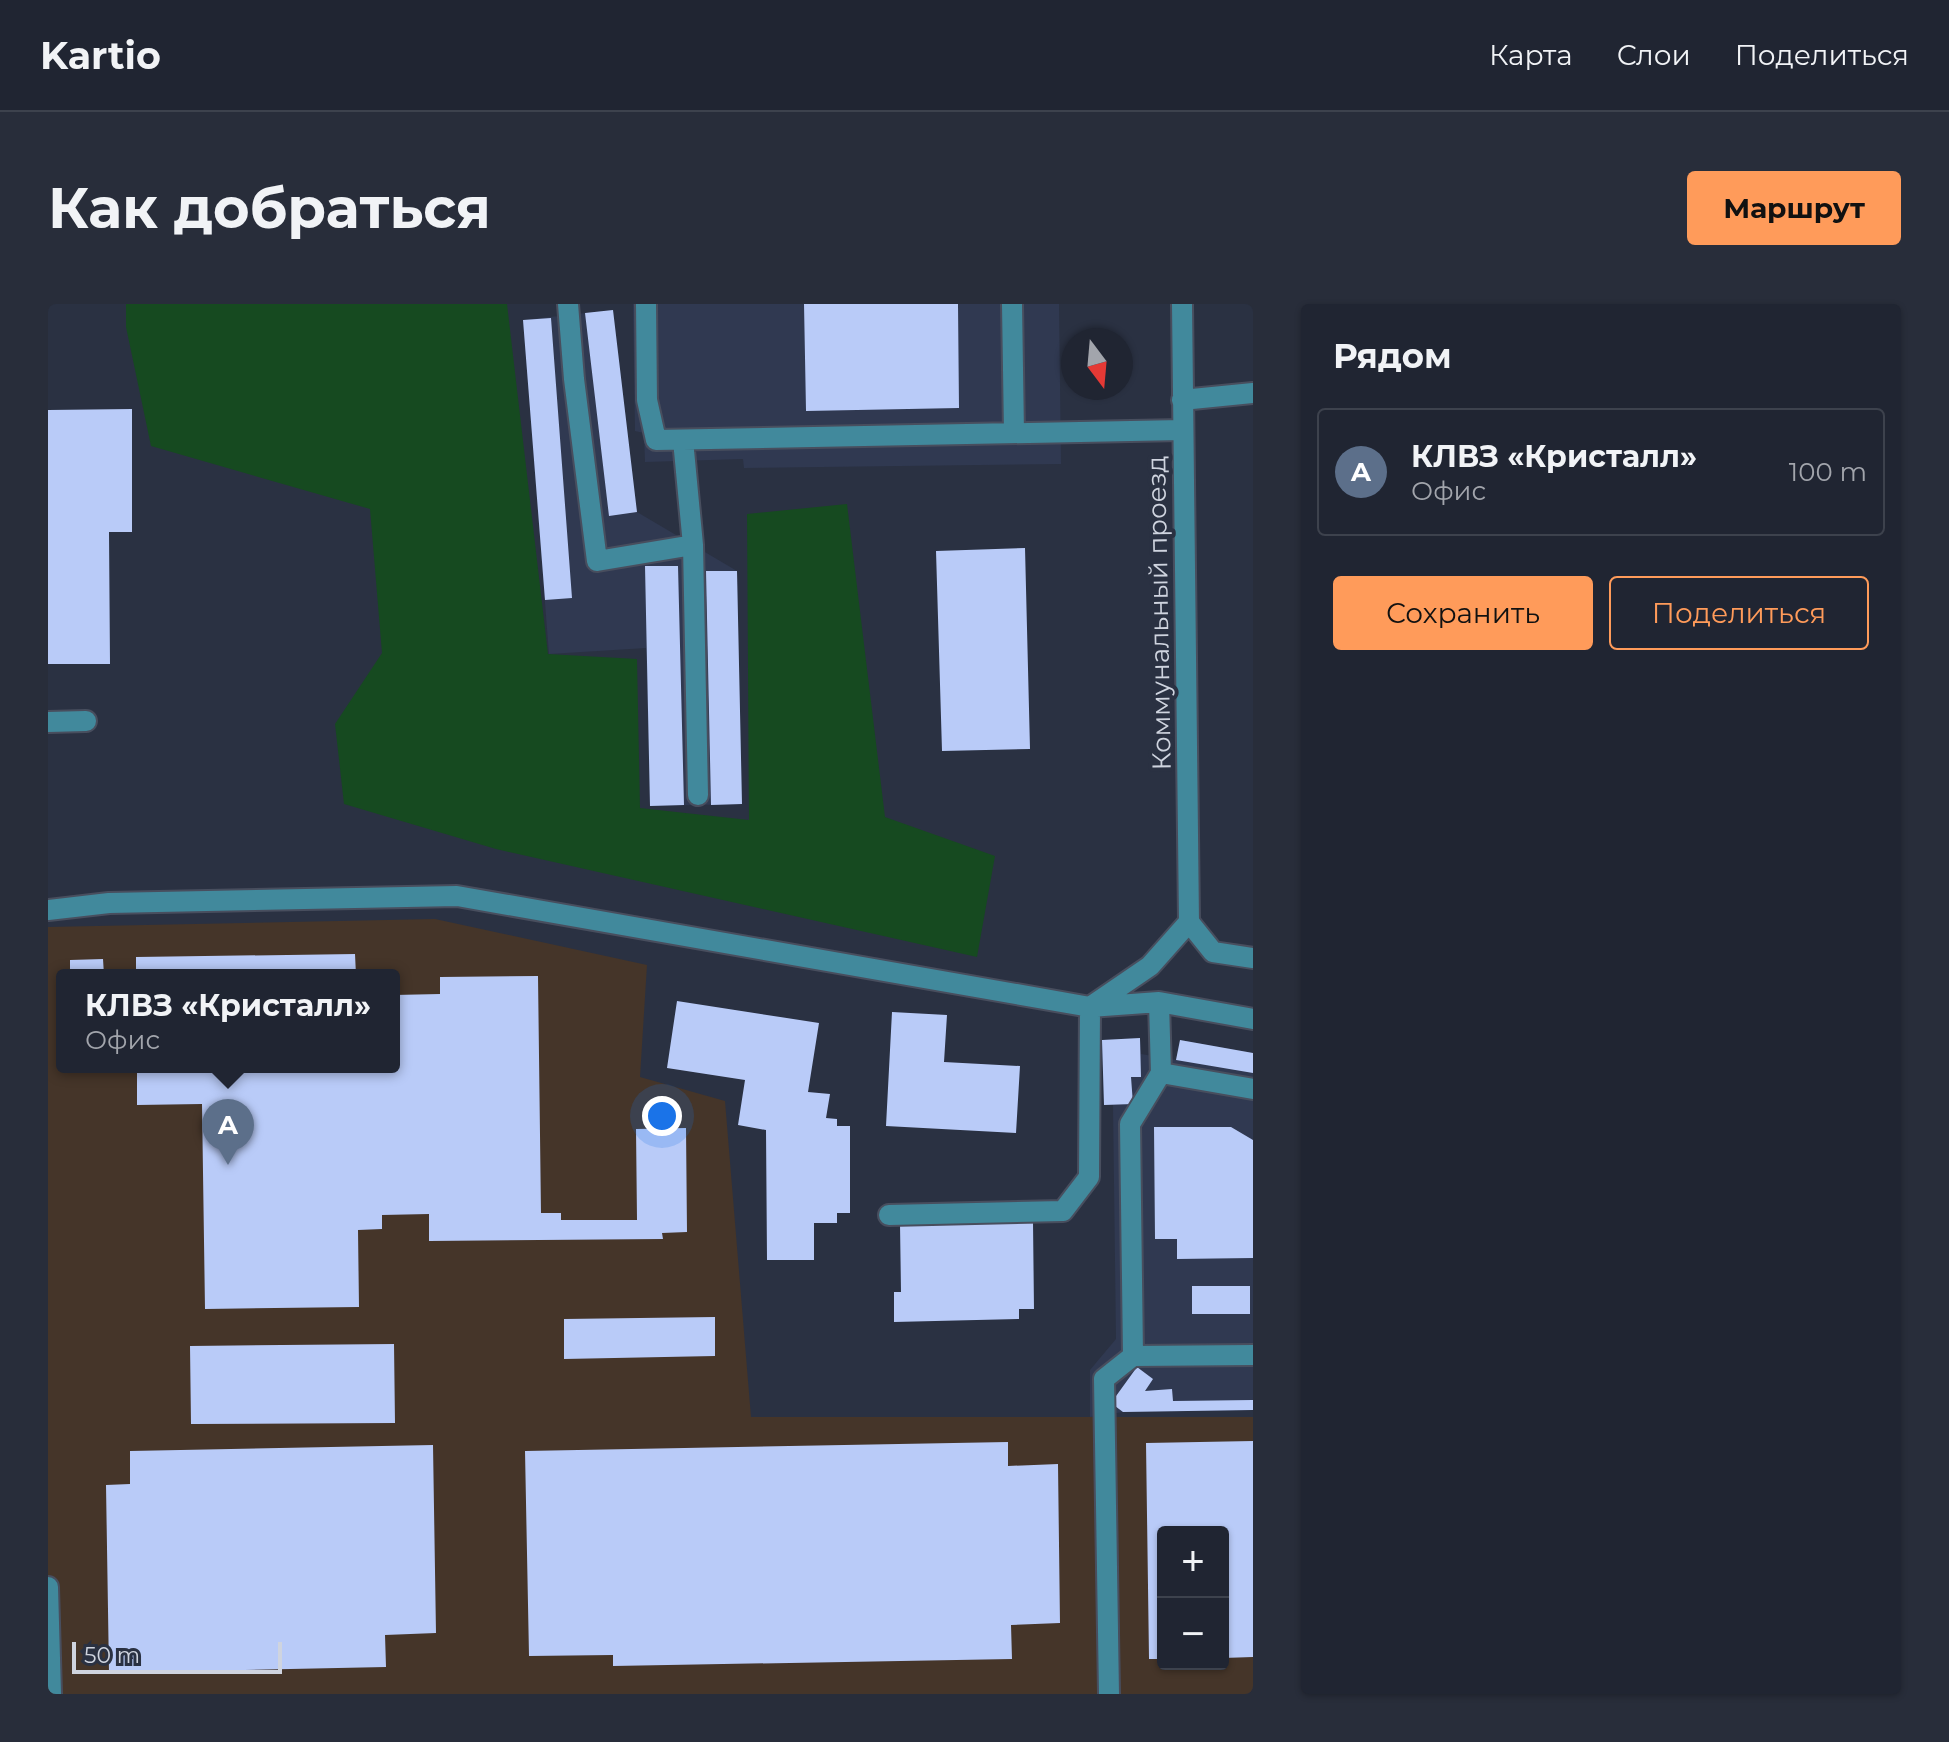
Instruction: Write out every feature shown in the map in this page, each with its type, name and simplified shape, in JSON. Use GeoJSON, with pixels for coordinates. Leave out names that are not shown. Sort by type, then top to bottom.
{"type":"FeatureCollection","features":[{"type":"Feature","properties":{"kind":"street"},"geometry":{"type":"LineString","coordinates":[[568,304],[574,379],[597,561],[693,545]]}},
{"type":"Feature","properties":{"kind":"street"},"geometry":{"type":"LineString","coordinates":[[646,304],[647,400],[656,440],[1182,430]]}},
{"type":"Feature","properties":{"kind":"street"},"geometry":{"type":"LineString","coordinates":[[1012,304],[1014,433]]}},
{"type":"Feature","properties":{"kind":"street","name":"Коммунальный проезд"},"geometry":{"type":"LineString","coordinates":[[1182,304],[1189,922]]}},
{"type":"Feature","properties":{"kind":"street"},"geometry":{"type":"LineString","coordinates":[[1182,400],[1253,393]]}},
{"type":"Feature","properties":{"kind":"street"},"geometry":{"type":"LineString","coordinates":[[683,440],[693,545],[698,795]]}},
{"type":"Feature","properties":{"kind":"street"},"geometry":{"type":"LineString","coordinates":[[48,722],[86,721]]}},
{"type":"Feature","properties":{"kind":"street"},"geometry":{"type":"LineString","coordinates":[[48,910],[109,903],[457,896],[1090,1007],[1159,1002],[1253,1019]]}},
{"type":"Feature","properties":{"kind":"street"},"geometry":{"type":"LineString","coordinates":[[1090,1007],[1150,966],[1189,922],[1213,952],[1253,958]]}},
{"type":"Feature","properties":{"kind":"street"},"geometry":{"type":"LineString","coordinates":[[1133,1356],[1130,1124],[1161,1073],[1159,1002]]}},
{"type":"Feature","properties":{"kind":"street"},"geometry":{"type":"LineString","coordinates":[[889,1215],[1063,1211],[1089,1177],[1090,1007]]}},
{"type":"Feature","properties":{"kind":"street"},"geometry":{"type":"LineString","coordinates":[[1161,1073],[1253,1089]]}},
{"type":"Feature","properties":{"kind":"street"},"geometry":{"type":"LineString","coordinates":[[1109,1694],[1104,1379],[1133,1356],[1253,1355]]}},
{"type":"Feature","properties":{"kind":"street"},"geometry":{"type":"LineString","coordinates":[[48,1587],[51,1694]]}},
{"type":"Feature","properties":{"kind":"shaded area"},"geometry":{"type":"Polygon","coordinates":[[[633,304],[1059,304],[1061,464],[744,468],[743,459],[645,462],[644,433],[635,431],[633,304]]]}},
{"type":"Feature","properties":{"kind":"shaded area"},"geometry":{"type":"Polygon","coordinates":[[[613,310],[637,512],[737,571],[742,804],[650,806],[646,648],[549,654],[523,320],[613,310]]]}},
{"type":"Feature","properties":{"kind":"shaded area"},"geometry":{"type":"Polygon","coordinates":[[[435,919],[647,965],[640,1077],[725,1101],[751,1417],[1253,1417],[1253,1694],[48,1694],[48,927],[435,919]]]}},
{"type":"Feature","properties":{"kind":"shaded area"},"geometry":{"type":"Polygon","coordinates":[[[1140,1038],[1141,1054],[1176,1060],[1180,1040],[1253,1053],[1253,1410],[1123,1412],[1090,1417],[1090,1370],[1116,1339],[1113,1105],[1104,1105],[1102,1040],[1140,1038]]]}},
{"type":"Feature","properties":{"kind":"green space"},"geometry":{"type":"Polygon","coordinates":[[[126,304],[507,304],[548,654],[637,659],[640,808],[749,820],[747,514],[847,504],[885,817],[995,856],[977,957],[496,849],[344,804],[335,724],[382,653],[370,509],[151,446],[126,327],[126,304]]]}},
{"type":"Feature","properties":{"kind":"building"},"geometry":{"type":"Polygon","coordinates":[[[804,304],[958,304],[959,408],[806,411],[804,304]]]}},
{"type":"Feature","properties":{"kind":"building"},"geometry":{"type":"Polygon","coordinates":[[[613,310],[637,512],[609,516],[585,313],[613,310]]]}},
{"type":"Feature","properties":{"kind":"building"},"geometry":{"type":"Polygon","coordinates":[[[551,318],[572,598],[545,600],[523,320],[551,318]]]}},
{"type":"Feature","properties":{"kind":"building"},"geometry":{"type":"Polygon","coordinates":[[[132,409],[132,532],[109,532],[110,664],[48,664],[48,410],[132,409]]]}},
{"type":"Feature","properties":{"kind":"building"},"geometry":{"type":"Polygon","coordinates":[[[1025,548],[1030,749],[942,751],[936,551],[1025,548]]]}},
{"type":"Feature","properties":{"kind":"building"},"geometry":{"type":"Polygon","coordinates":[[[645,566],[678,566],[684,805],[650,806],[645,566]]]}},
{"type":"Feature","properties":{"kind":"building"},"geometry":{"type":"Polygon","coordinates":[[[706,571],[737,571],[742,804],[711,805],[706,571]]]}},
{"type":"Feature","properties":{"kind":"building"},"geometry":{"type":"Polygon","coordinates":[[[355,954],[356,969],[136,969],[136,957],[355,954]]]}},
{"type":"Feature","properties":{"kind":"building"},"geometry":{"type":"Polygon","coordinates":[[[103,959],[104,969],[70,969],[70,960],[103,959]]]}},
{"type":"Feature","properties":{"kind":"building"},"geometry":{"type":"Polygon","coordinates":[[[538,976],[541,1213],[561,1213],[561,1220],[637,1220],[636,1129],[686,1128],[687,1232],[662,1233],[663,1239],[429,1241],[429,1214],[382,1215],[382,1229],[358,1230],[359,1307],[205,1309],[202,1104],[137,1105],[137,1073],[400,1073],[400,995],[440,994],[440,977],[538,976]]]}},
{"type":"Feature","properties":{"kind":"building"},"geometry":{"type":"Polygon","coordinates":[[[677,1001],[819,1023],[808,1092],[830,1094],[826,1118],[837,1119],[837,1126],[850,1126],[850,1213],[837,1213],[837,1223],[814,1223],[814,1260],[767,1260],[766,1130],[738,1125],[745,1080],[667,1068],[677,1001]]]}},
{"type":"Feature","properties":{"kind":"building"},"geometry":{"type":"Polygon","coordinates":[[[892,1012],[947,1015],[944,1062],[1020,1066],[1016,1133],[886,1126],[892,1012]]]}},
{"type":"Feature","properties":{"kind":"building"},"geometry":{"type":"Polygon","coordinates":[[[1140,1038],[1141,1077],[1131,1077],[1133,1104],[1104,1105],[1102,1040],[1140,1038]]]}},
{"type":"Feature","properties":{"kind":"building"},"geometry":{"type":"Polygon","coordinates":[[[1180,1040],[1253,1053],[1253,1073],[1176,1060],[1180,1040]]]}},
{"type":"Feature","properties":{"kind":"building"},"geometry":{"type":"Polygon","coordinates":[[[1154,1127],[1231,1127],[1253,1140],[1253,1258],[1177,1259],[1177,1239],[1155,1239],[1154,1127]]]}},
{"type":"Feature","properties":{"kind":"building"},"geometry":{"type":"Polygon","coordinates":[[[1033,1222],[1034,1309],[1019,1309],[1019,1319],[894,1322],[894,1292],[901,1292],[900,1224],[1033,1222]]]}},
{"type":"Feature","properties":{"kind":"building"},"geometry":{"type":"Polygon","coordinates":[[[1192,1286],[1250,1286],[1250,1314],[1192,1314],[1192,1286]]]}},
{"type":"Feature","properties":{"kind":"building"},"geometry":{"type":"Polygon","coordinates":[[[715,1317],[715,1356],[564,1359],[564,1319],[715,1317]]]}},
{"type":"Feature","properties":{"kind":"building"},"geometry":{"type":"Polygon","coordinates":[[[394,1344],[395,1423],[191,1424],[190,1346],[394,1344]]]}},
{"type":"Feature","properties":{"kind":"building"},"geometry":{"type":"Polygon","coordinates":[[[1137,1367],[1153,1379],[1145,1391],[1172,1389],[1173,1401],[1253,1400],[1253,1410],[1123,1412],[1111,1403],[1137,1367]]]}},
{"type":"Feature","properties":{"kind":"building"},"geometry":{"type":"Polygon","coordinates":[[[1253,1441],[1253,1657],[1229,1658],[1229,1526],[1157,1526],[1157,1659],[1149,1659],[1146,1443],[1253,1441]]]}},
{"type":"Feature","properties":{"kind":"building"},"geometry":{"type":"Polygon","coordinates":[[[1008,1442],[1008,1466],[1058,1464],[1060,1623],[1011,1625],[1012,1659],[613,1666],[613,1655],[529,1656],[525,1451],[1008,1442]]]}},
{"type":"Feature","properties":{"kind":"building"},"geometry":{"type":"Polygon","coordinates":[[[433,1445],[436,1633],[385,1635],[386,1667],[109,1673],[106,1485],[130,1484],[130,1451],[433,1445]]]}},
{"type":"Feature","properties":{"kind":"place","name":"КЛВЗ «Кристалл»"},"geometry":{"type":"Point","coordinates":[228,1165]}}]}
